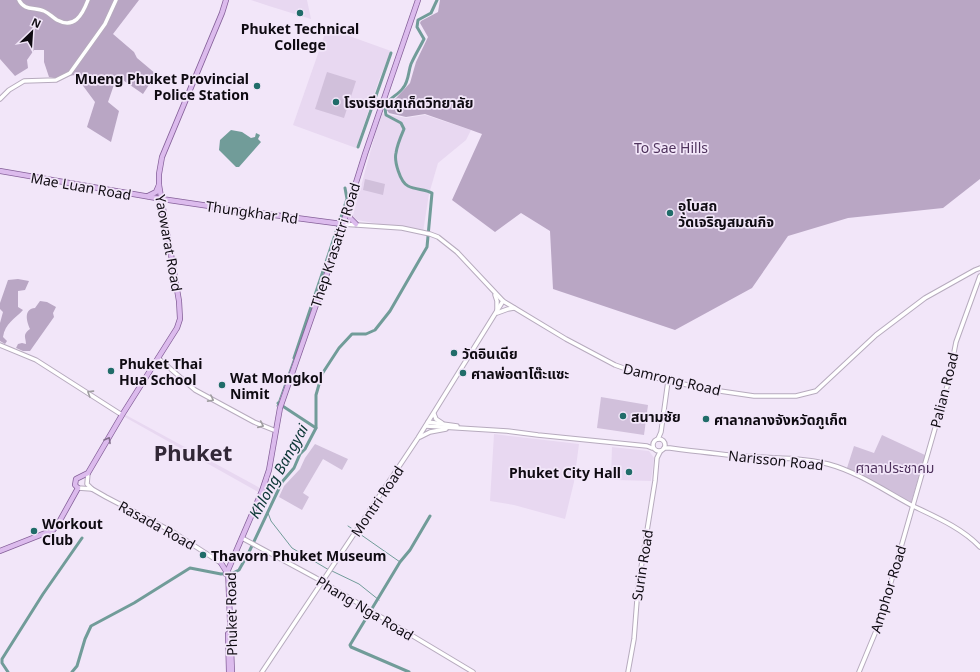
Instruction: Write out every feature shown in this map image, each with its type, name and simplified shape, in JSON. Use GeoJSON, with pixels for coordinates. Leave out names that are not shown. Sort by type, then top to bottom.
{"type":"FeatureCollection","features":[{"type":"Feature","properties":{"kind":"main road","name":"Yaowarat Road"},"geometry":{"type":"LineString","coordinates":[[78,488],[75,484],[76,480],[88,473],[122,415],[177,328],[180,319],[179,301],[158,174],[162,157],[222,13],[226,0]]}},
{"type":"Feature","properties":{"kind":"main road","name":"Thep Krasattri Road"},"geometry":{"type":"LineString","coordinates":[[262,491],[271,465],[281,405],[332,259],[340,223],[347,210],[418,0]]}},
{"type":"Feature","properties":{"kind":"main road","name":"Mae Luan Road"},"geometry":{"type":"LineString","coordinates":[[0,171],[162,199]]}},
{"type":"Feature","properties":{"kind":"main road"},"geometry":{"type":"LineString","coordinates":[[147,197],[156,192],[159,185]]}},
{"type":"Feature","properties":{"kind":"main road","name":"Thungkhar Rd"},"geometry":{"type":"LineString","coordinates":[[162,199],[340,223]]}},
{"type":"Feature","properties":{"kind":"main road"},"geometry":{"type":"LineString","coordinates":[[165,213],[168,206],[174,202],[178,202]]}},
{"type":"Feature","properties":{"kind":"main road"},"geometry":{"type":"LineString","coordinates":[[347,210],[350,218],[356,224]]}},
{"type":"Feature","properties":{"kind":"main road"},"geometry":{"type":"LineString","coordinates":[[0,551],[53,530],[58,524],[78,488]]}},
{"type":"Feature","properties":{"kind":"main road","name":"Phuket Road"},"geometry":{"type":"LineString","coordinates":[[232,672],[229,639],[227,570],[240,544],[262,491]]}},
{"type":"Feature","properties":{"kind":"main road"},"geometry":{"type":"LineString","coordinates":[[221,563],[231,563]]}},
{"type":"Feature","properties":{"kind":"main road","name":"Rasada Road"},"geometry":{"type":"LineString","coordinates":[[221,563],[227,570]]}},
{"type":"Feature","properties":{"kind":"main road","name":"Phuket Road"},"geometry":{"type":"LineString","coordinates":[[229,672],[230,657]]}},
{"type":"Feature","properties":{"kind":"street"},"geometry":{"type":"LineString","coordinates":[[20,0],[21,3],[28,9],[42,10],[56,19],[66,23],[73,22],[78,19],[88,0]]}},
{"type":"Feature","properties":{"kind":"street"},"geometry":{"type":"LineString","coordinates":[[0,99],[9,90],[24,81],[56,80],[70,73],[105,24],[116,0]]}},
{"type":"Feature","properties":{"kind":"street","name":"Damrong Road"},"geometry":{"type":"LineString","coordinates":[[340,223],[402,228],[423,232],[438,237],[457,252],[503,302],[566,339],[615,365],[668,381],[754,396],[796,396],[816,391],[876,335],[937,291],[980,268]]}},
{"type":"Feature","properties":{"kind":"street","name":"Palian Road"},"geometry":{"type":"LineString","coordinates":[[913,506],[948,383],[956,342],[980,276]]}},
{"type":"Feature","properties":{"kind":"street"},"geometry":{"type":"LineString","coordinates":[[494,292],[497,301],[496,313],[514,308]]}},
{"type":"Feature","properties":{"kind":"street","name":"Montri Road"},"geometry":{"type":"LineString","coordinates":[[262,672],[434,414],[503,302]]}},
{"type":"Feature","properties":{"kind":"street"},"geometry":{"type":"LineString","coordinates":[[0,345],[32,358],[122,415]]}},
{"type":"Feature","properties":{"kind":"street"},"geometry":{"type":"LineString","coordinates":[[158,358],[195,390],[254,422],[276,431]]}},
{"type":"Feature","properties":{"kind":"street"},"geometry":{"type":"LineString","coordinates":[[427,424],[445,424],[652,446],[658,452],[665,446],[660,439],[668,381]]}},
{"type":"Feature","properties":{"kind":"street"},"geometry":{"type":"LineString","coordinates":[[434,414],[436,419],[445,424]]}},
{"type":"Feature","properties":{"kind":"street"},"geometry":{"type":"LineString","coordinates":[[427,424],[453,428]]}},
{"type":"Feature","properties":{"kind":"street"},"geometry":{"type":"LineString","coordinates":[[418,438],[438,430],[462,427]]}},
{"type":"Feature","properties":{"kind":"street"},"geometry":{"type":"LineString","coordinates":[[652,446],[654,440],[660,439]]}},
{"type":"Feature","properties":{"kind":"street","name":"Narisson Road"},"geometry":{"type":"LineString","coordinates":[[665,446],[670,448],[723,454],[799,459],[827,464],[845,470],[864,479],[940,519],[975,542],[980,547]]}},
{"type":"Feature","properties":{"kind":"street","name":"Surin Road"},"geometry":{"type":"LineString","coordinates":[[628,672],[634,639],[638,587],[658,452]]}},
{"type":"Feature","properties":{"kind":"street"},"geometry":{"type":"LineString","coordinates":[[88,473],[87,484],[92,489]]}},
{"type":"Feature","properties":{"kind":"street"},"geometry":{"type":"LineString","coordinates":[[78,488],[92,489]]}},
{"type":"Feature","properties":{"kind":"street","name":"Rasada Road"},"geometry":{"type":"LineString","coordinates":[[92,489],[173,532],[221,563]]}},
{"type":"Feature","properties":{"kind":"street","name":"Amphor Road"},"geometry":{"type":"LineString","coordinates":[[859,672],[876,632],[913,506]]}},
{"type":"Feature","properties":{"kind":"street","name":"Phang Nga Road"},"geometry":{"type":"LineString","coordinates":[[242,538],[316,578],[472,672]]}},
{"type":"Feature","properties":{"kind":"street"},"geometry":{"type":"LineString","coordinates":[[240,544],[250,542]]}},
{"type":"Feature","properties":{"kind":"street"},"geometry":{"type":"LineString","coordinates":[[316,578],[329,572]]}},
{"type":"Feature","properties":{"kind":"shaded area","name":"Phuket Technical College"},"geometry":{"type":"Polygon","coordinates":[[[251,0],[307,0],[311,19],[269,6],[251,0]]]}},
{"type":"Feature","properties":{"kind":"shaded area","name":"โรงเรียนภูเก็ตวิทยาลัย"},"geometry":{"type":"Polygon","coordinates":[[[327,28],[391,51],[379,80],[356,148],[293,125],[327,28]]]}},
{"type":"Feature","properties":{"kind":"shaded area"},"geometry":{"type":"Polygon","coordinates":[[[381,113],[406,118],[425,115],[471,130],[466,140],[438,163],[429,194],[423,232],[352,219],[381,113]]]}},
{"type":"Feature","properties":{"kind":"shaded area"},"geometry":{"type":"Polygon","coordinates":[[[231,130],[242,132],[251,138],[255,137],[256,133],[260,135],[258,139],[261,142],[239,167],[236,167],[219,150],[220,140],[231,130]]]}},
{"type":"Feature","properties":{"kind":"shaded area"},"geometry":{"type":"Polygon","coordinates":[[[124,414],[260,488],[258,492],[123,416],[124,414]]]}},
{"type":"Feature","properties":{"kind":"shaded area"},"geometry":{"type":"Polygon","coordinates":[[[494,434],[579,444],[574,482],[565,519],[514,505],[490,501],[494,434]]]}},
{"type":"Feature","properties":{"kind":"shaded area"},"geometry":{"type":"Polygon","coordinates":[[[612,447],[649,451],[654,458],[651,481],[617,480],[611,478],[612,447]]]}},
{"type":"Feature","properties":{"kind":"green space"},"geometry":{"type":"Polygon","coordinates":[[[0,0],[139,0],[113,34],[134,52],[137,58],[156,74],[143,94],[117,76],[108,102],[119,111],[111,142],[87,127],[95,102],[75,75],[54,78],[49,77],[44,62],[44,50],[34,50],[27,60],[28,68],[15,76],[0,59],[0,0]]]}},
{"type":"Feature","properties":{"kind":"green space","name":"To Sae Hills"},"geometry":{"type":"Polygon","coordinates":[[[440,0],[980,0],[980,179],[943,208],[848,218],[788,236],[752,288],[675,330],[553,289],[550,231],[521,213],[495,232],[452,200],[482,134],[425,114],[406,117],[389,113],[386,109],[410,83],[416,62],[428,37],[420,23],[438,12],[440,0]]]}},
{"type":"Feature","properties":{"kind":"green space"},"geometry":{"type":"Polygon","coordinates":[[[327,72],[356,81],[344,118],[315,109],[327,72]]]}},
{"type":"Feature","properties":{"kind":"green space"},"geometry":{"type":"Polygon","coordinates":[[[365,179],[385,184],[383,195],[363,190],[365,179]]]}},
{"type":"Feature","properties":{"kind":"green space"},"geometry":{"type":"Polygon","coordinates":[[[18,279],[29,281],[25,290],[18,291],[18,307],[23,310],[6,328],[3,337],[7,341],[5,344],[0,341],[0,323],[3,312],[0,309],[0,303],[8,280],[18,279]]]}},
{"type":"Feature","properties":{"kind":"green space"},"geometry":{"type":"Polygon","coordinates":[[[40,301],[47,302],[56,307],[53,313],[54,317],[30,351],[23,351],[16,348],[18,344],[26,344],[25,335],[30,329],[27,316],[29,310],[35,308],[40,301]]]}},
{"type":"Feature","properties":{"kind":"green space","name":"สนามชัย"},"geometry":{"type":"Polygon","coordinates":[[[601,397],[648,405],[644,435],[597,428],[601,397]]]}},
{"type":"Feature","properties":{"kind":"green space","name":"ศาลาประชาคม"},"geometry":{"type":"Polygon","coordinates":[[[882,435],[925,455],[911,503],[847,468],[854,446],[874,453],[882,435]]]}},
{"type":"Feature","properties":{"kind":"green space"},"geometry":{"type":"Polygon","coordinates":[[[315,444],[348,459],[342,470],[323,459],[303,493],[309,497],[302,510],[279,497],[284,486],[300,469],[305,458],[315,444]]]}},
{"type":"Feature","properties":{"kind":"waterway","name":"Khlong Bangyai"},"geometry":{"type":"LineString","coordinates":[[72,672],[77,666],[85,639],[91,626],[134,603],[190,568],[221,574],[233,573],[239,570],[282,482],[294,468],[300,454],[305,449],[316,428],[316,395],[322,374],[339,348],[352,334],[366,334],[375,330],[390,311],[427,247],[432,193],[408,186],[402,180],[398,171],[396,157],[398,144],[404,129],[401,123],[386,115],[385,110],[390,99],[405,85],[411,64],[424,39],[417,27],[418,20],[431,13],[437,0]]}},
{"type":"Feature","properties":{"kind":"waterway"},"geometry":{"type":"LineString","coordinates":[[358,147],[391,53]]}},
{"type":"Feature","properties":{"kind":"waterway"},"geometry":{"type":"LineString","coordinates":[[294,358],[347,199],[345,188]]}},
{"type":"Feature","properties":{"kind":"waterway"},"geometry":{"type":"LineString","coordinates":[[277,406],[294,358]]}},
{"type":"Feature","properties":{"kind":"waterway"},"geometry":{"type":"LineString","coordinates":[[278,403],[316,428]]}},
{"type":"Feature","properties":{"kind":"waterway"},"geometry":{"type":"LineString","coordinates":[[268,513],[271,521],[292,548],[329,570]]}},
{"type":"Feature","properties":{"kind":"waterway"},"geometry":{"type":"LineString","coordinates":[[409,672],[351,647],[350,645],[400,562],[410,550],[430,516]]}},
{"type":"Feature","properties":{"kind":"waterway"},"geometry":{"type":"LineString","coordinates":[[348,526],[354,530]]}},
{"type":"Feature","properties":{"kind":"waterway"},"geometry":{"type":"LineString","coordinates":[[357,532],[400,562]]}},
{"type":"Feature","properties":{"kind":"waterway"},"geometry":{"type":"LineString","coordinates":[[8,672],[2,663],[2,659],[43,594],[82,538]]}},
{"type":"Feature","properties":{"kind":"waterway"},"geometry":{"type":"LineString","coordinates":[[332,571],[359,584],[379,600]]}},
{"type":"Feature","properties":{"kind":"place","name":"Phuket Technical College"},"geometry":{"type":"Point","coordinates":[300,13]}},
{"type":"Feature","properties":{"kind":"place","name":"Mueng Phuket Provincial Police Station"},"geometry":{"type":"Point","coordinates":[257,86]}},
{"type":"Feature","properties":{"kind":"place","name":"โรงเรียนภูเก็ตวิทยาลัย"},"geometry":{"type":"Point","coordinates":[336,102]}},
{"type":"Feature","properties":{"kind":"place","name":"อุโบสถ วัดเจริญสมณกิจ"},"geometry":{"type":"Point","coordinates":[670,213]}},
{"type":"Feature","properties":{"kind":"place","name":"วัดอินเดีย"},"geometry":{"type":"Point","coordinates":[454,353]}},
{"type":"Feature","properties":{"kind":"place","name":"Phuket Thai Hua School"},"geometry":{"type":"Point","coordinates":[111,371]}},
{"type":"Feature","properties":{"kind":"place","name":"ศาลพ่อตาโต๊ะแซะ"},"geometry":{"type":"Point","coordinates":[463,373]}},
{"type":"Feature","properties":{"kind":"place","name":"Wat Mongkol Nimit"},"geometry":{"type":"Point","coordinates":[222,385]}},
{"type":"Feature","properties":{"kind":"place","name":"สนามชัย"},"geometry":{"type":"Point","coordinates":[623,416]}},
{"type":"Feature","properties":{"kind":"place","name":"ศาลากลางจังหวัดภูเก็ต"},"geometry":{"type":"Point","coordinates":[706,419]}},
{"type":"Feature","properties":{"kind":"place","name":"Phuket City Hall"},"geometry":{"type":"Point","coordinates":[629,472]}},
{"type":"Feature","properties":{"kind":"place","name":"Workout Club"},"geometry":{"type":"Point","coordinates":[34,531]}},
{"type":"Feature","properties":{"kind":"place","name":"Thavorn Phuket Museum"},"geometry":{"type":"Point","coordinates":[203,555]}},
{"type":"Feature","properties":{"kind":"district","name":"Phuket"},"geometry":{"type":"Point","coordinates":[193,452]}}]}
